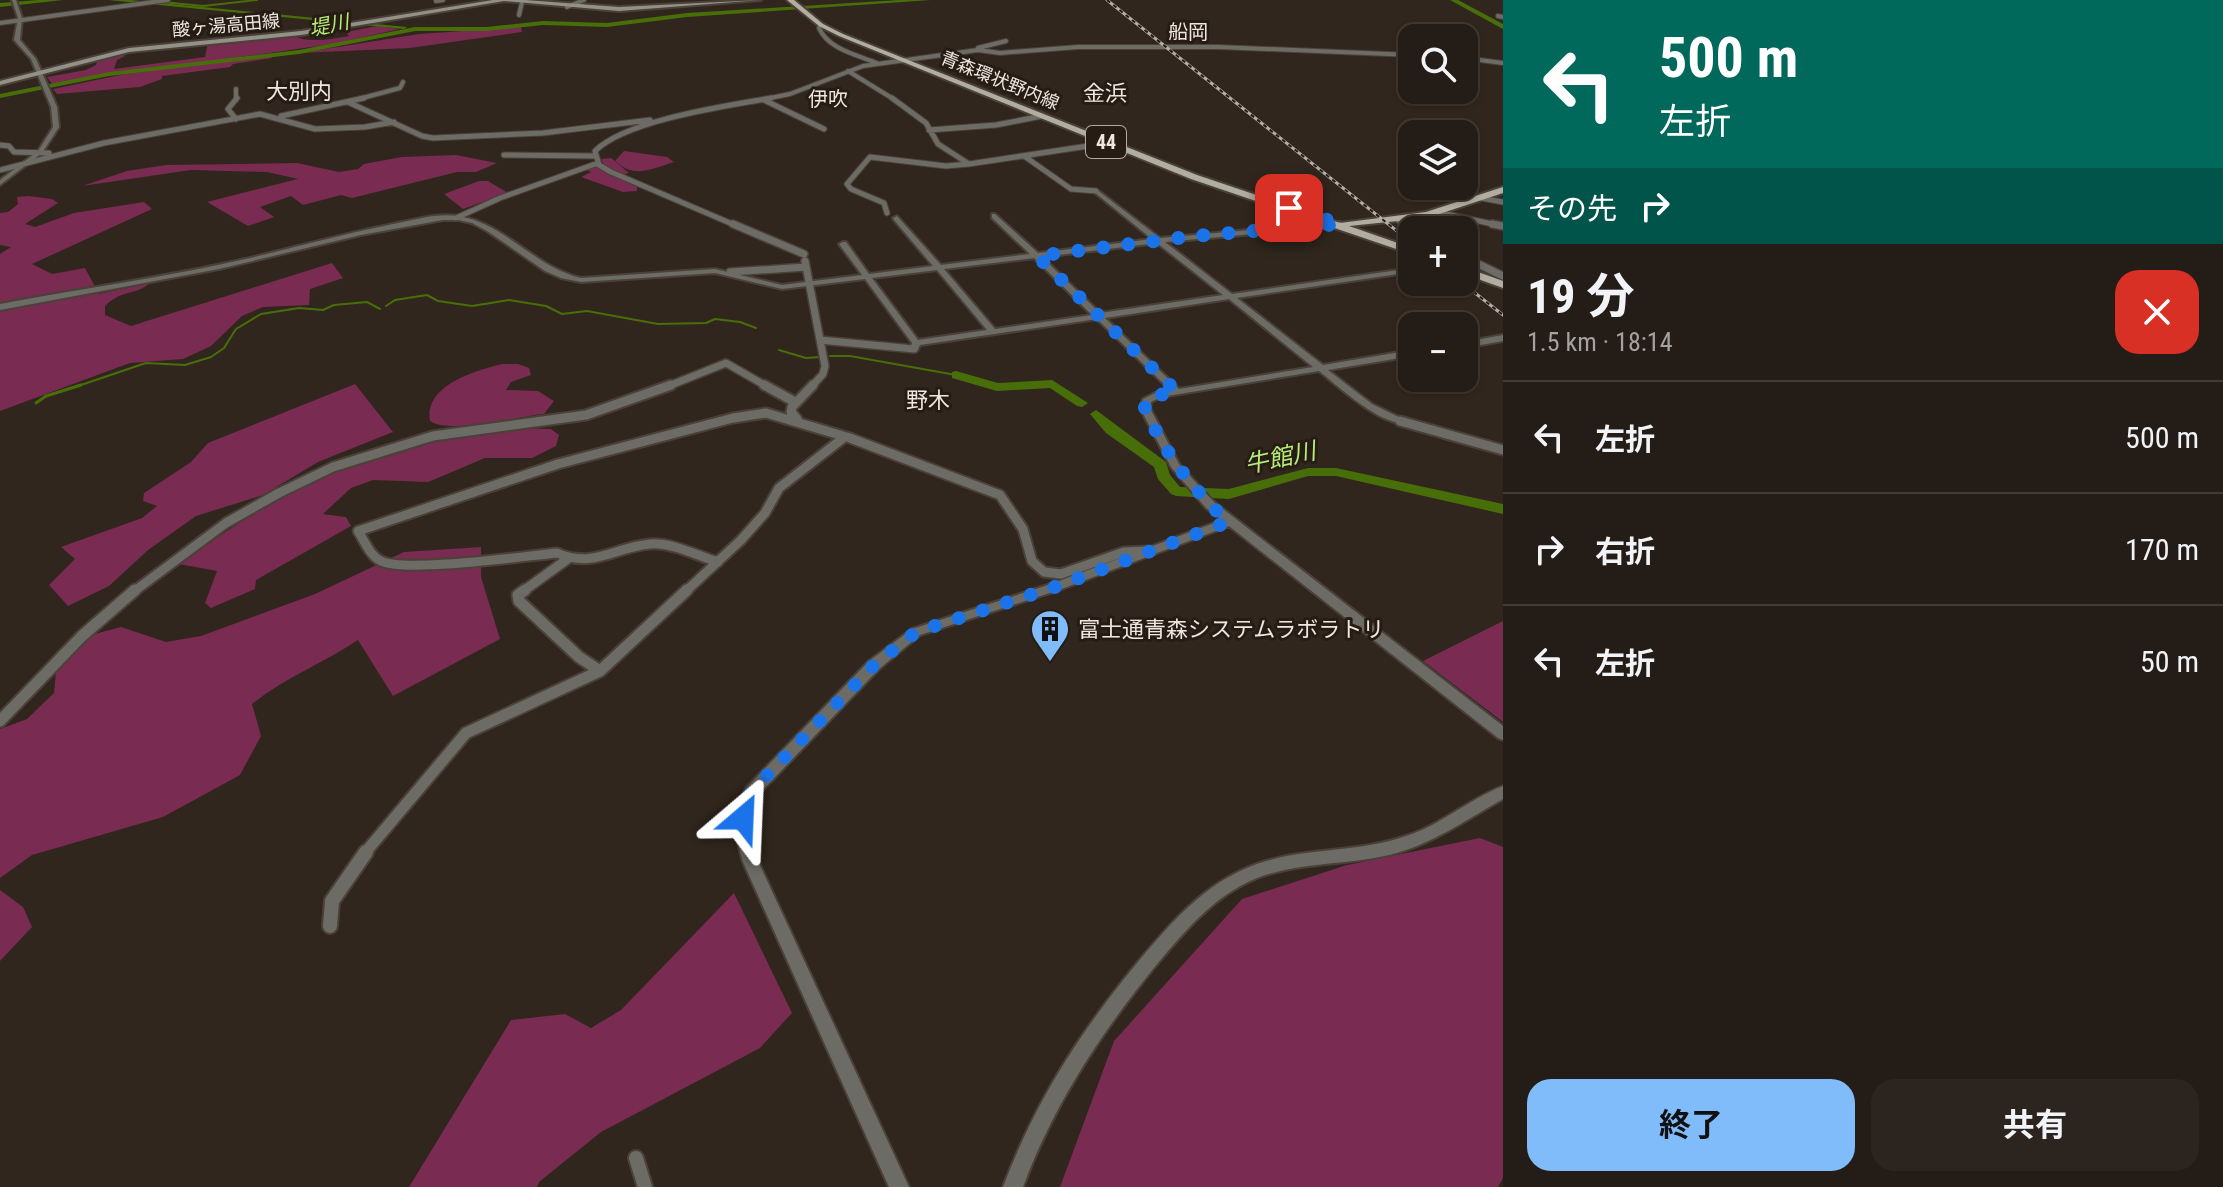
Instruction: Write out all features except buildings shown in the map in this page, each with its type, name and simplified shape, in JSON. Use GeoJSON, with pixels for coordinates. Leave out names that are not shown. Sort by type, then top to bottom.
{"type":"FeatureCollection","features":[{"type":"Feature","properties":{"kind":"main road","name":"酸ヶ湯高田線"},"geometry":{"type":"LineString","coordinates":[[0,83],[41,77],[105,55],[147,47],[301,33],[504,0],[567,7],[660,8],[758,0]]}},
{"type":"Feature","properties":{"kind":"main road","name":"青森環状野内線"},"geometry":{"type":"LineString","coordinates":[[793,2],[821,25],[1108,143],[1194,177],[1398,246]]}},
{"type":"Feature","properties":{"kind":"main road","name":"青森環状野内線"},"geometry":{"type":"LineString","coordinates":[[1340,224],[1437,212],[1503,190]]}},
{"type":"Feature","properties":{"kind":"main road"},"geometry":{"type":"LineString","coordinates":[[1478,275],[1503,285]]}},
{"type":"Feature","properties":{"kind":"street"},"geometry":{"type":"LineString","coordinates":[[0,23],[168,0]]}},
{"type":"Feature","properties":{"kind":"street"},"geometry":{"type":"LineString","coordinates":[[436,1],[443,0]]}},
{"type":"Feature","properties":{"kind":"street"},"geometry":{"type":"LineString","coordinates":[[567,7],[584,0]]}},
{"type":"Feature","properties":{"kind":"street"},"geometry":{"type":"LineString","coordinates":[[0,183],[40,152],[56,127],[56,112],[33,59],[17,40],[19,21],[15,2]]}},
{"type":"Feature","properties":{"kind":"street"},"geometry":{"type":"LineString","coordinates":[[519,15],[517,10],[522,2]]}},
{"type":"Feature","properties":{"kind":"street"},"geometry":{"type":"LineString","coordinates":[[821,25],[819,28],[828,41],[878,63]]}},
{"type":"Feature","properties":{"kind":"street"},"geometry":{"type":"LineString","coordinates":[[978,50],[975,49],[1006,41]]}},
{"type":"Feature","properties":{"kind":"street"},"geometry":{"type":"LineString","coordinates":[[350,103],[422,136],[441,139],[579,129],[685,116],[796,92],[848,71],[878,63],[978,50],[998,54],[1075,47],[1213,47],[1398,54]]}},
{"type":"Feature","properties":{"kind":"street"},"geometry":{"type":"LineString","coordinates":[[1478,60],[1503,63]]}},
{"type":"Feature","properties":{"kind":"street"},"geometry":{"type":"LineString","coordinates":[[848,71],[912,110],[938,144],[969,164]]}},
{"type":"Feature","properties":{"kind":"street"},"geometry":{"type":"LineString","coordinates":[[279,117],[350,103],[396,89],[403,82]]}},
{"type":"Feature","properties":{"kind":"street"},"geometry":{"type":"LineString","coordinates":[[236,89],[237,98],[228,109],[236,119]]}},
{"type":"Feature","properties":{"kind":"street"},"geometry":{"type":"LineString","coordinates":[[764,100],[824,129]]}},
{"type":"Feature","properties":{"kind":"street"},"geometry":{"type":"LineString","coordinates":[[0,170],[59,154],[260,114],[315,129],[365,127],[394,122]]}},
{"type":"Feature","properties":{"kind":"street"},"geometry":{"type":"LineString","coordinates":[[594,156],[598,146],[613,137],[685,116]]}},
{"type":"Feature","properties":{"kind":"street"},"geometry":{"type":"LineString","coordinates":[[929,130],[996,125],[1042,116]]}},
{"type":"Feature","properties":{"kind":"street"},"geometry":{"type":"LineString","coordinates":[[579,129],[613,137]]}},
{"type":"Feature","properties":{"kind":"street"},"geometry":{"type":"LineString","coordinates":[[887,213],[884,203],[851,189],[847,184],[870,157],[946,166],[1108,143]]}},
{"type":"Feature","properties":{"kind":"street"},"geometry":{"type":"LineString","coordinates":[[0,145],[9,146],[12,152],[59,154]]}},
{"type":"Feature","properties":{"kind":"street"},"geometry":{"type":"LineString","coordinates":[[504,155],[594,156]]}},
{"type":"Feature","properties":{"kind":"street"},"geometry":{"type":"LineString","coordinates":[[1022,155],[1071,189],[1096,191],[1376,412],[1503,450]]}},
{"type":"Feature","properties":{"kind":"street"},"geometry":{"type":"LineString","coordinates":[[594,156],[611,172],[805,261]]}},
{"type":"Feature","properties":{"kind":"street"},"geometry":{"type":"LineString","coordinates":[[0,307],[157,280],[353,233],[456,218],[500,198],[598,163]]}},
{"type":"Feature","properties":{"kind":"street"},"geometry":{"type":"LineString","coordinates":[[1481,198],[1503,202]]}},
{"type":"Feature","properties":{"kind":"street"},"geometry":{"type":"LineString","coordinates":[[1437,212],[1503,226]]}},
{"type":"Feature","properties":{"kind":"street"},"geometry":{"type":"LineString","coordinates":[[995,216],[1177,392]]}},
{"type":"Feature","properties":{"kind":"street"},"geometry":{"type":"LineString","coordinates":[[456,218],[479,224],[564,278],[581,280],[730,272],[805,261]]}},
{"type":"Feature","properties":{"kind":"street"},"geometry":{"type":"LineString","coordinates":[[897,218],[993,332]]}},
{"type":"Feature","properties":{"kind":"street"},"geometry":{"type":"LineString","coordinates":[[730,272],[774,287],[810,286],[1159,240],[1340,224]]}},
{"type":"Feature","properties":{"kind":"street"},"geometry":{"type":"LineString","coordinates":[[843,244],[915,346]]}},
{"type":"Feature","properties":{"kind":"street"},"geometry":{"type":"LineString","coordinates":[[797,419],[791,412],[795,402],[823,374],[805,261]]}},
{"type":"Feature","properties":{"kind":"street"},"geometry":{"type":"LineString","coordinates":[[1478,264],[1503,276]]}},
{"type":"Feature","properties":{"kind":"street"},"geometry":{"type":"LineString","coordinates":[[820,340],[915,346],[1398,272]]}},
{"type":"Feature","properties":{"kind":"street"},"geometry":{"type":"LineString","coordinates":[[1478,342],[1503,338]]}},
{"type":"Feature","properties":{"kind":"street"},"geometry":{"type":"LineString","coordinates":[[1398,355],[1177,392],[1150,398],[1144,403],[1168,452],[1190,484],[1228,522],[1503,734]]}},
{"type":"Feature","properties":{"kind":"street"},"geometry":{"type":"LineString","coordinates":[[0,721],[55,664],[170,563],[275,496],[346,461],[440,433],[515,422],[567,419],[609,407],[726,363],[795,402]]}},
{"type":"Feature","properties":{"kind":"street"},"geometry":{"type":"LineString","coordinates":[[718,562],[660,544],[648,544],[594,559],[569,558],[557,553],[446,563],[389,564],[378,560],[358,531],[492,483],[643,440],[753,413],[797,419],[842,439]]}},
{"type":"Feature","properties":{"kind":"street"},"geometry":{"type":"LineString","coordinates":[[330,926],[332,901],[371,844],[426,784],[466,733],[600,671],[718,562],[765,513],[779,488],[842,439],[850,438],[901,456],[1000,495],[1023,529],[1032,561],[1044,572],[1061,574],[1124,552],[1148,551]]}},
{"type":"Feature","properties":{"kind":"street"},"geometry":{"type":"LineString","coordinates":[[899,1187],[751,862],[743,831],[745,804],[751,792],[874,665],[916,632],[1055,587],[1228,522]]}},
{"type":"Feature","properties":{"kind":"street"},"geometry":{"type":"LineString","coordinates":[[569,558],[518,595],[519,601],[579,657],[600,671]]}},
{"type":"Feature","properties":{"kind":"street"},"geometry":{"type":"LineString","coordinates":[[1013,1187],[1038,1121],[1098,1024],[1183,921],[1208,897],[1236,880],[1281,864],[1391,848],[1428,833],[1503,792]]}},
{"type":"Feature","properties":{"kind":"street"},"geometry":{"type":"LineString","coordinates":[[636,1158],[645,1187]]}},
{"type":"Feature","properties":{"kind":"shaded area"},"geometry":{"type":"Polygon","coordinates":[[[377,26],[400,29],[332,44],[52,84],[47,77],[86,70],[96,65],[98,59],[121,53],[125,56],[117,60],[114,69],[205,57],[208,43],[293,35],[312,40],[328,39],[349,36],[346,32],[377,26]]]}},
{"type":"Feature","properties":{"kind":"shaded area"},"geometry":{"type":"Polygon","coordinates":[[[521,27],[522,32],[410,48],[300,53],[419,34],[521,27]]]}},
{"type":"Feature","properties":{"kind":"shaded area"},"geometry":{"type":"Polygon","coordinates":[[[272,58],[230,67],[162,76],[162,79],[140,87],[57,94],[53,89],[125,74],[272,58]]]}},
{"type":"Feature","properties":{"kind":"shaded area"},"geometry":{"type":"Polygon","coordinates":[[[624,151],[667,157],[674,162],[650,170],[629,170],[615,161],[624,151]]]}},
{"type":"Feature","properties":{"kind":"shaded area"},"geometry":{"type":"Polygon","coordinates":[[[456,155],[497,163],[476,172],[457,172],[352,198],[341,195],[303,205],[291,196],[260,207],[274,217],[248,226],[207,202],[298,179],[267,172],[191,170],[82,186],[127,171],[166,165],[297,163],[339,172],[402,157],[456,155]]]}},
{"type":"Feature","properties":{"kind":"shaded area"},"geometry":{"type":"Polygon","coordinates":[[[611,158],[629,173],[619,176],[637,184],[637,191],[623,192],[581,177],[591,172],[587,170],[603,164],[601,159],[611,158]]]}},
{"type":"Feature","properties":{"kind":"shaded area"},"geometry":{"type":"Polygon","coordinates":[[[479,181],[488,181],[508,193],[463,209],[444,194],[479,181]]]}},
{"type":"Feature","properties":{"kind":"shaded area"},"geometry":{"type":"Polygon","coordinates":[[[17,197],[52,199],[58,203],[25,224],[35,227],[74,213],[144,202],[152,209],[32,264],[52,274],[85,268],[99,294],[150,283],[117,297],[105,306],[105,315],[131,326],[332,263],[343,278],[310,289],[309,305],[263,307],[242,316],[211,346],[183,359],[130,363],[0,411],[0,254],[11,247],[0,245],[0,213],[8,212],[18,204],[17,197]]]}},
{"type":"Feature","properties":{"kind":"shaded area"},"geometry":{"type":"Polygon","coordinates":[[[502,364],[529,368],[531,375],[511,382],[506,390],[538,391],[554,401],[544,414],[453,426],[430,421],[430,409],[443,389],[466,376],[502,364]]]}},
{"type":"Feature","properties":{"kind":"shaded area"},"geometry":{"type":"Polygon","coordinates":[[[355,384],[393,432],[318,462],[263,495],[196,516],[148,550],[109,586],[68,606],[49,585],[75,559],[61,547],[142,518],[157,506],[143,501],[144,493],[191,462],[208,443],[355,384]]]}},
{"type":"Feature","properties":{"kind":"shaded area"},"geometry":{"type":"Polygon","coordinates":[[[521,428],[551,429],[559,435],[556,446],[532,458],[485,458],[428,482],[373,480],[351,488],[323,514],[346,517],[351,526],[256,580],[255,589],[211,608],[205,603],[217,571],[179,564],[267,506],[362,460],[430,441],[521,428]]]}},
{"type":"Feature","properties":{"kind":"shaded area"},"geometry":{"type":"Polygon","coordinates":[[[481,547],[481,577],[500,639],[393,696],[358,640],[277,686],[252,704],[261,736],[240,775],[163,817],[32,855],[0,878],[0,729],[27,719],[54,693],[57,662],[80,638],[121,627],[166,642],[201,636],[315,594],[404,552],[481,547]]]}},
{"type":"Feature","properties":{"kind":"shaded area"},"geometry":{"type":"Polygon","coordinates":[[[1503,621],[1503,722],[1423,661],[1503,621]]]}},
{"type":"Feature","properties":{"kind":"shaded area"},"geometry":{"type":"Polygon","coordinates":[[[1480,838],[1503,847],[1503,1178],[1498,1187],[1060,1187],[1114,1041],[1242,899],[1347,865],[1480,838]]]}},
{"type":"Feature","properties":{"kind":"shaded area"},"geometry":{"type":"Polygon","coordinates":[[[0,890],[23,907],[32,927],[0,961],[0,890]]]}},
{"type":"Feature","properties":{"kind":"shaded area"},"geometry":{"type":"Polygon","coordinates":[[[734,893],[792,1013],[760,1048],[601,1132],[539,1182],[537,1187],[409,1187],[511,1020],[565,1014],[591,1028],[621,1010],[734,893]]]}},
{"type":"Feature","properties":{"kind":"waterway"},"geometry":{"type":"LineString","coordinates":[[0,5],[60,0]]}},
{"type":"Feature","properties":{"kind":"waterway"},"geometry":{"type":"LineString","coordinates":[[111,0],[404,27]]}},
{"type":"Feature","properties":{"kind":"waterway"},"geometry":{"type":"LineString","coordinates":[[162,2],[203,6],[257,0]]}},
{"type":"Feature","properties":{"kind":"waterway","name":"堤川"},"geometry":{"type":"LineString","coordinates":[[0,96],[109,74],[299,52],[415,29],[486,29],[543,23],[607,25],[687,15],[928,0]]}},
{"type":"Feature","properties":{"kind":"waterway","name":"堤川"},"geometry":{"type":"LineString","coordinates":[[1453,0],[1503,27]]}},
{"type":"Feature","properties":{"kind":"waterway"},"geometry":{"type":"LineString","coordinates":[[386,306],[395,300],[427,295],[438,301],[472,306],[509,300],[546,306],[562,314],[587,311],[658,324],[706,323],[715,319],[740,322],[756,328]]}},
{"type":"Feature","properties":{"kind":"waterway"},"geometry":{"type":"LineString","coordinates":[[80,385],[146,363],[185,365],[211,357],[224,348],[236,329],[261,314],[299,308],[323,310],[334,305],[367,302],[380,309]]}},
{"type":"Feature","properties":{"kind":"waterway"},"geometry":{"type":"LineString","coordinates":[[779,350],[806,358],[820,357]]}},
{"type":"Feature","properties":{"kind":"waterway"},"geometry":{"type":"LineString","coordinates":[[830,356],[850,356],[956,375]]}},
{"type":"Feature","properties":{"kind":"waterway","name":"牛館川"},"geometry":{"type":"LineString","coordinates":[[956,375],[997,387],[1052,384],[1082,403]]}},
{"type":"Feature","properties":{"kind":"waterway"},"geometry":{"type":"LineString","coordinates":[[36,403],[46,396],[80,385]]}},
{"type":"Feature","properties":{"kind":"waterway"},"geometry":{"type":"LineString","coordinates":[[75,387],[80,385]]}},
{"type":"Feature","properties":{"kind":"waterway","name":"牛館川"},"geometry":{"type":"LineString","coordinates":[[1096,414],[1111,430],[1161,465],[1163,476],[1176,491],[1229,494],[1308,472],[1336,472],[1503,509]]}},
{"type":"Feature","properties":{"kind":"railway"},"geometry":{"type":"LineString","coordinates":[[1107,0],[1398,232]]}},
{"type":"Feature","properties":{"kind":"railway"},"geometry":{"type":"LineString","coordinates":[[1478,295],[1503,315]]}},
{"type":"Feature","properties":{"kind":"place","name":"富士通青森システムラボラトリ"},"geometry":{"type":"Point","coordinates":[1050,663]}},
{"type":"Feature","properties":{"kind":"district","name":"船岡"},"geometry":{"type":"Point","coordinates":[1188,32]}},
{"type":"Feature","properties":{"kind":"district","name":"大別内"},"geometry":{"type":"Point","coordinates":[299,91]}},
{"type":"Feature","properties":{"kind":"district","name":"金浜"},"geometry":{"type":"Point","coordinates":[1105,93]}},
{"type":"Feature","properties":{"kind":"district","name":"伊吹"},"geometry":{"type":"Point","coordinates":[828,99]}},
{"type":"Feature","properties":{"kind":"district","name":"野木"},"geometry":{"type":"Point","coordinates":[928,400]}},
{"type":"Feature","properties":{"kind":"route"},"geometry":{"type":"LineString","coordinates":[[743,818],[751,792],[874,665],[893,647],[916,632],[1055,587],[1228,522],[1175,465],[1145,408],[1144,403],[1150,398],[1177,392],[1037,256],[1219,233],[1340,224],[1289,208]]}}]}
